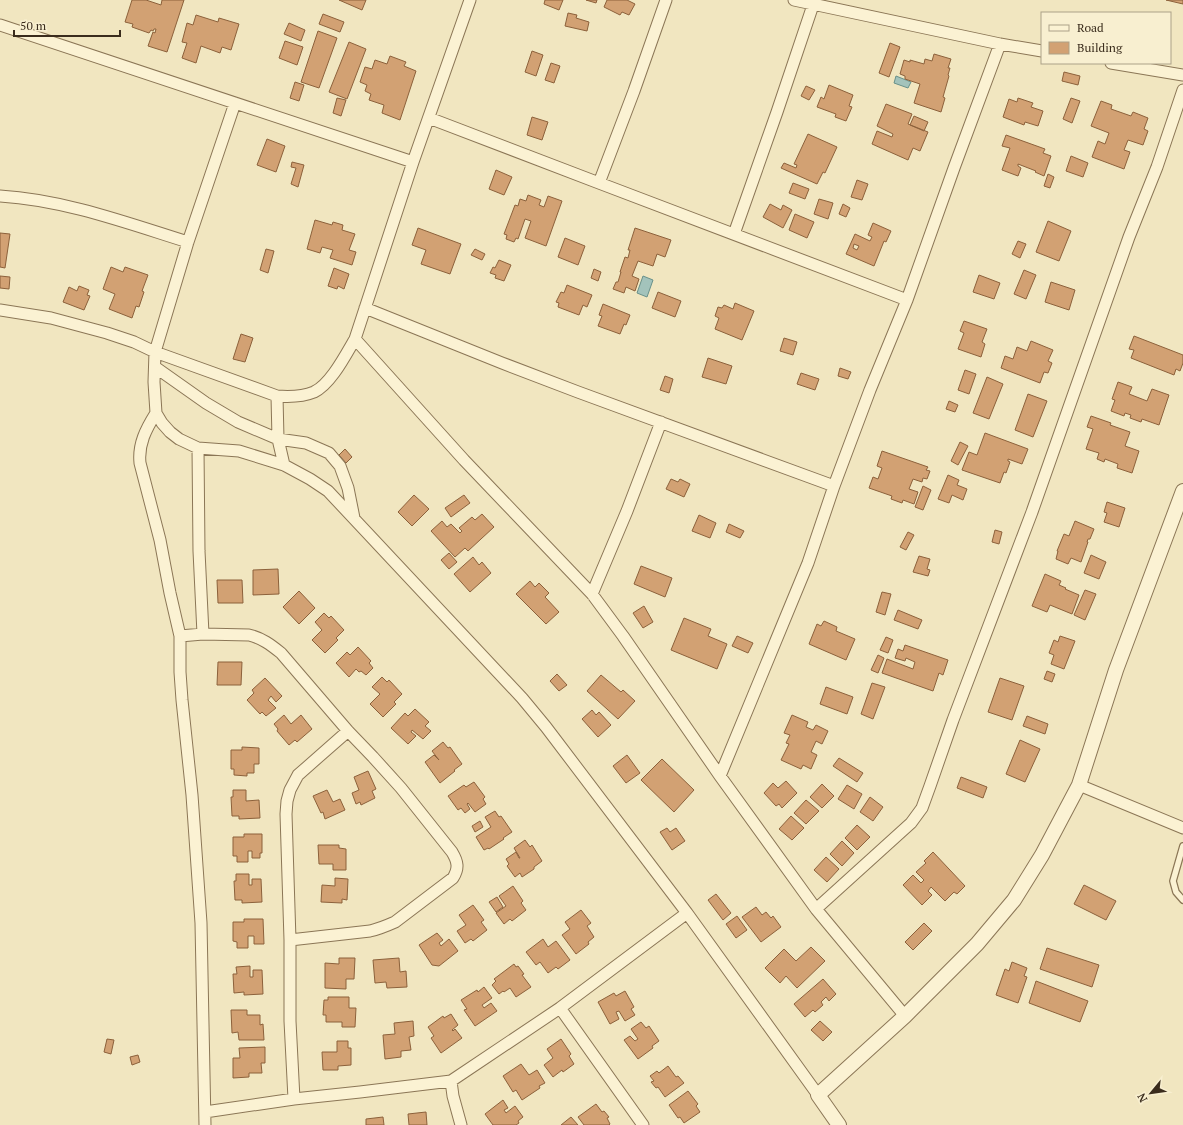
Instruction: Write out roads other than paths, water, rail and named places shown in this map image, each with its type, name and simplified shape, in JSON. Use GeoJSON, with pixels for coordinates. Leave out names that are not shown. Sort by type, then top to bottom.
{"type":"FeatureCollection","features":[{"type":"Feature","properties":{"kind":"street"},"geometry":{"type":"LineString","coordinates":[[0,310],[51,318],[134,342],[155,352],[278,396],[301,396],[318,390],[323,386],[340,364],[355,338],[413,162],[470,0]]}},
{"type":"Feature","properties":{"kind":"street"},"geometry":{"type":"LineString","coordinates":[[598,183],[634,91],[666,0]]}},
{"type":"Feature","properties":{"kind":"street"},"geometry":{"type":"LineString","coordinates":[[794,0],[1000,44],[1041,51]]}},
{"type":"Feature","properties":{"kind":"street"},"geometry":{"type":"LineString","coordinates":[[734,234],[813,5]]}},
{"type":"Feature","properties":{"kind":"street"},"geometry":{"type":"LineString","coordinates":[[0,25],[413,162]]}},
{"type":"Feature","properties":{"kind":"street"},"geometry":{"type":"LineString","coordinates":[[720,776],[808,563],[834,486],[870,390],[907,300],[1000,44]]}},
{"type":"Feature","properties":{"kind":"street"},"geometry":{"type":"LineString","coordinates":[[1117,64],[1183,75]]}},
{"type":"Feature","properties":{"kind":"street"},"geometry":{"type":"LineString","coordinates":[[816,910],[910,823],[922,808],[953,720],[1032,512],[1129,237],[1157,167],[1183,90]]}},
{"type":"Feature","properties":{"kind":"street"},"geometry":{"type":"LineString","coordinates":[[235,103],[188,242],[155,352],[154,382],[156,413],[170,432],[179,439],[198,448],[239,451],[284,465],[328,491],[530,707],[687,913],[839,1125]]}},
{"type":"Feature","properties":{"kind":"street"},"geometry":{"type":"LineString","coordinates":[[429,118],[907,300]]}},
{"type":"Feature","properties":{"kind":"street"},"geometry":{"type":"LineString","coordinates":[[0,196],[66,205],[188,242]]}},
{"type":"Feature","properties":{"kind":"street"},"geometry":{"type":"LineString","coordinates":[[365,308],[516,368],[834,486]]}},
{"type":"Feature","properties":{"kind":"street"},"geometry":{"type":"LineString","coordinates":[[355,338],[464,460],[592,594],[650,673],[720,776],[816,910],[905,1016]]}},
{"type":"Feature","properties":{"kind":"street"},"geometry":{"type":"LineString","coordinates":[[155,367],[206,403],[238,422],[278,439],[306,443],[329,453],[340,466],[348,488],[354,519]]}},
{"type":"Feature","properties":{"kind":"street"},"geometry":{"type":"LineString","coordinates":[[278,396],[278,439],[284,465]]}},
{"type":"Feature","properties":{"kind":"street"},"geometry":{"type":"LineString","coordinates":[[156,413],[146,429],[139,456],[160,540],[180,636],[182,700],[192,795],[201,923],[205,1125]]}},
{"type":"Feature","properties":{"kind":"street"},"geometry":{"type":"LineString","coordinates":[[592,594],[627,512],[661,422]]}},
{"type":"Feature","properties":{"kind":"street"},"geometry":{"type":"LineString","coordinates":[[198,448],[199,551],[203,634]]}},
{"type":"Feature","properties":{"kind":"street"},"geometry":{"type":"LineString","coordinates":[[818,1094],[905,1016],[977,944],[1014,900],[1042,855],[1079,786],[1116,670],[1183,491]]}},
{"type":"Feature","properties":{"kind":"street"},"geometry":{"type":"LineString","coordinates":[[180,636],[203,634],[249,635],[256,636],[273,646],[281,653],[348,731],[401,788],[452,852],[456,860],[456,873],[453,878],[395,922],[383,928],[370,931],[290,940]]}},
{"type":"Feature","properties":{"kind":"street"},"geometry":{"type":"LineString","coordinates":[[294,1099],[290,1021],[287,801],[290,790],[298,775],[348,731]]}},
{"type":"Feature","properties":{"kind":"street"},"geometry":{"type":"LineString","coordinates":[[1079,786],[1183,828]]}},
{"type":"Feature","properties":{"kind":"street"},"geometry":{"type":"LineString","coordinates":[[205,1112],[294,1099],[451,1081],[560,1008],[687,913]]}},
{"type":"Feature","properties":{"kind":"street"},"geometry":{"type":"LineString","coordinates":[[560,1008],[643,1125]]}},
{"type":"Feature","properties":{"kind":"street"},"geometry":{"type":"LineString","coordinates":[[451,1081],[453,1096],[461,1125]]}},
{"type":"Feature","properties":{"kind":"lane"},"geometry":{"type":"LineString","coordinates":[[1183,846],[1173,881],[1176,892],[1183,900]]}},
{"type":"Feature","properties":{"kind":"water"},"geometry":{"type":"Polygon","coordinates":[[[896,76],[911,82],[908,88],[894,83],[896,76]]]}},
{"type":"Feature","properties":{"kind":"water"},"geometry":{"type":"Polygon","coordinates":[[[643,276],[653,280],[647,297],[637,293],[643,276]]]}}]}
